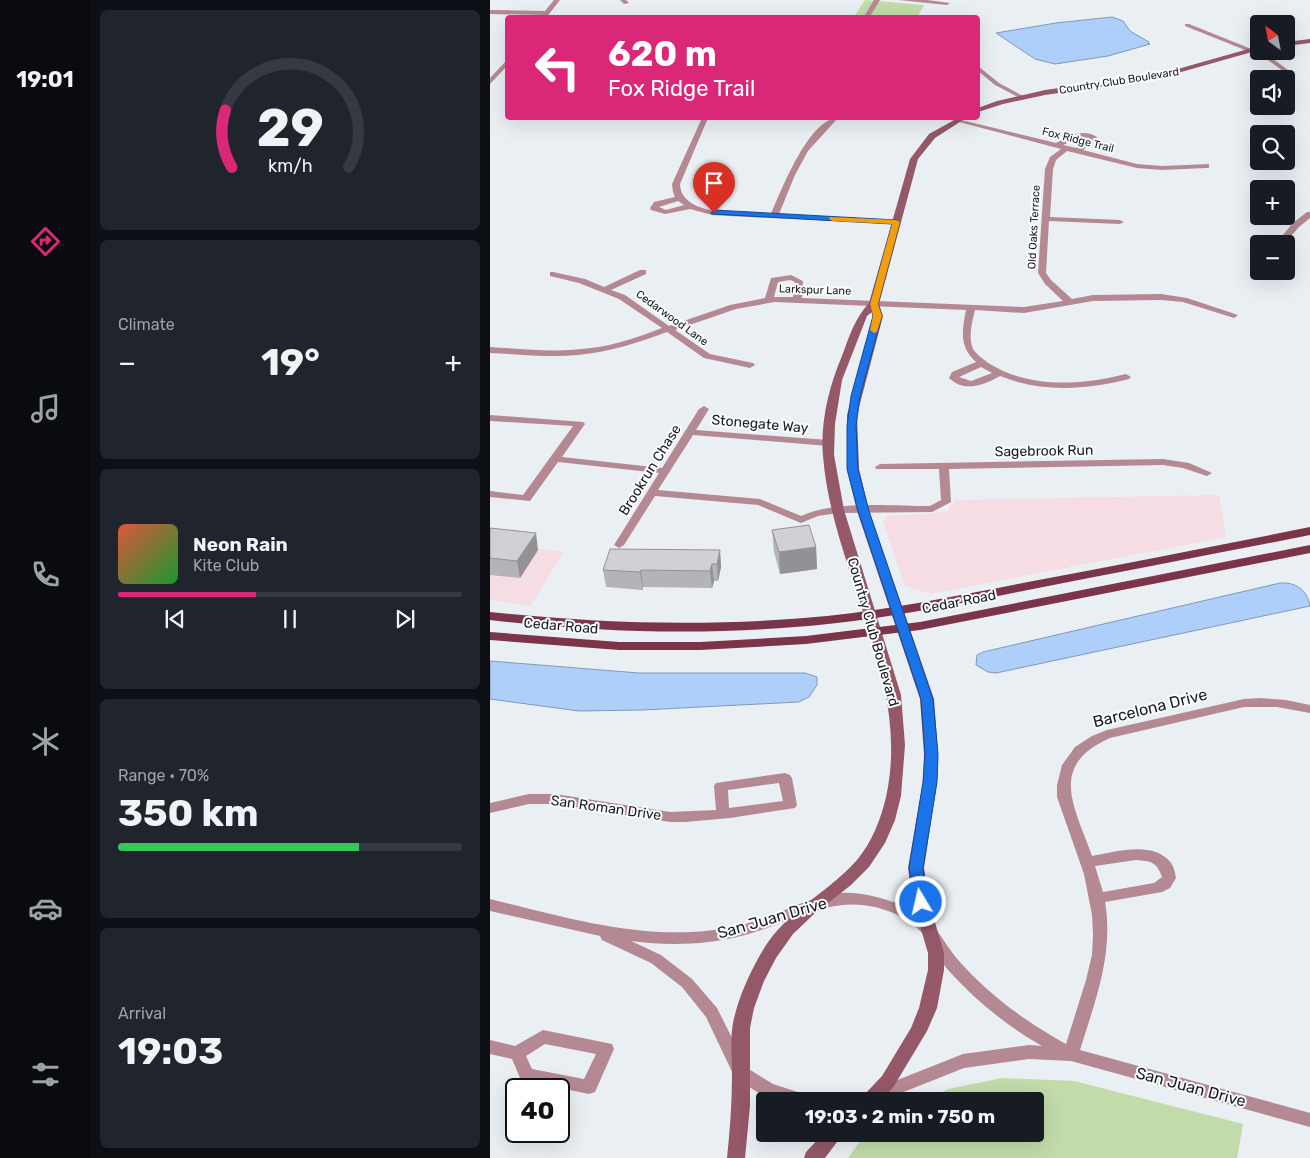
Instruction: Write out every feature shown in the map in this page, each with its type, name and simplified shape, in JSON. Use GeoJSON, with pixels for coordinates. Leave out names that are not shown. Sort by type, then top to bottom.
{"type":"FeatureCollection","features":[{"type":"Feature","properties":{"kind":"main road","name":"Cedar Road"},"geometry":{"type":"LineString","coordinates":[[490,616],[571,624],[667,628],[774,624],[897,610],[1310,531]]}},
{"type":"Feature","properties":{"kind":"main road","name":"Cedar Road"},"geometry":{"type":"LineString","coordinates":[[490,636],[592,645],[691,646],[770,643],[874,633],[903,629],[1310,549]]}},
{"type":"Feature","properties":{"kind":"street"},"geometry":{"type":"LineString","coordinates":[[490,12],[544,15],[557,0]]}},
{"type":"Feature","properties":{"kind":"street"},"geometry":{"type":"LineString","coordinates":[[867,15],[877,0]]}},
{"type":"Feature","properties":{"kind":"street"},"geometry":{"type":"LineString","coordinates":[[902,0],[947,3]]}},
{"type":"Feature","properties":{"kind":"street"},"geometry":{"type":"LineString","coordinates":[[1187,25],[1272,59],[1285,70]]}},
{"type":"Feature","properties":{"kind":"street"},"geometry":{"type":"LineString","coordinates":[[1295,43],[1310,41]]}},
{"type":"Feature","properties":{"kind":"street","name":"Country Club Boulevard"},"geometry":{"type":"LineString","coordinates":[[980,109],[1022,97],[1160,76],[1190,69],[1249,50]]}},
{"type":"Feature","properties":{"kind":"street"},"geometry":{"type":"LineString","coordinates":[[490,82],[505,64]]}},
{"type":"Feature","properties":{"kind":"street"},"geometry":{"type":"LineString","coordinates":[[980,70],[996,84],[1022,97]]}},
{"type":"Feature","properties":{"kind":"street"},"geometry":{"type":"LineString","coordinates":[[704,120],[675,190],[679,198],[691,206],[721,214],[896,222]]}},
{"type":"Feature","properties":{"kind":"street"},"geometry":{"type":"LineString","coordinates":[[774,217],[800,154],[816,134],[833,120]]}},
{"type":"Feature","properties":{"kind":"street","name":"Country Club Boulevard"},"geometry":{"type":"LineString","coordinates":[[736,1158],[741,1123],[742,1023],[747,1003],[762,967],[779,939],[804,911],[846,881],[860,867],[871,853],[890,815],[897,770],[897,720],[894,696],[838,510],[828,455],[828,443],[837,380],[863,315],[874,304],[916,154],[932,136],[957,120]]}},
{"type":"Feature","properties":{"kind":"street","name":"Fox Ridge Trail"},"geometry":{"type":"LineString","coordinates":[[963,120],[1149,168],[1206,166]]}},
{"type":"Feature","properties":{"kind":"street"},"geometry":{"type":"LineString","coordinates":[[1058,146],[1077,135],[1088,134],[1094,137],[1077,151]]}},
{"type":"Feature","properties":{"kind":"street","name":"Old Oaks Terrace"},"geometry":{"type":"LineString","coordinates":[[1066,148],[1050,164],[1042,273],[1048,282],[1070,302]]}},
{"type":"Feature","properties":{"kind":"street"},"geometry":{"type":"LineString","coordinates":[[679,198],[657,204],[654,208],[665,212],[691,206]]}},
{"type":"Feature","properties":{"kind":"street"},"geometry":{"type":"LineString","coordinates":[[1287,235],[1310,214]]}},
{"type":"Feature","properties":{"kind":"street"},"geometry":{"type":"LineString","coordinates":[[1046,219],[1120,222]]}},
{"type":"Feature","properties":{"kind":"street"},"geometry":{"type":"LineString","coordinates":[[606,289],[642,272]]}},
{"type":"Feature","properties":{"kind":"street","name":"Cedarwood Lane"},"geometry":{"type":"LineString","coordinates":[[553,274],[606,289],[639,307],[706,356],[750,365]]}},
{"type":"Feature","properties":{"kind":"street"},"geometry":{"type":"LineString","coordinates":[[769,300],[774,280],[790,277],[799,281],[796,300]]}},
{"type":"Feature","properties":{"kind":"street","name":"Larkspur Lane"},"geometry":{"type":"LineString","coordinates":[[490,350],[548,354],[581,353],[609,348],[749,303],[769,300],[1024,310],[1093,298],[1167,297],[1184,300],[1234,315]]}},
{"type":"Feature","properties":{"kind":"street","name":"Country Club Boulevard"},"geometry":{"type":"LineString","coordinates":[[874,304],[878,316],[856,396],[852,426],[852,469],[858,510],[897,610],[927,699],[930,726],[930,782],[916,868],[921,902],[936,953],[936,970],[928,1008],[909,1046],[888,1081],[877,1092]]}},
{"type":"Feature","properties":{"kind":"street"},"geometry":{"type":"LineString","coordinates":[[971,308],[966,337],[967,345],[975,358],[999,373],[1028,382],[1051,385],[1098,384],[1126,377]]}},
{"type":"Feature","properties":{"kind":"street"},"geometry":{"type":"LineString","coordinates":[[982,363],[955,374],[954,378],[962,383],[974,384],[999,373]]}},
{"type":"Feature","properties":{"kind":"street","name":"Brookrun Chase"},"geometry":{"type":"LineString","coordinates":[[619,545],[704,409]]}},
{"type":"Feature","properties":{"kind":"street"},"geometry":{"type":"LineString","coordinates":[[490,418],[580,424],[526,499],[490,494]]}},
{"type":"Feature","properties":{"kind":"street","name":"Stonegate Way"},"geometry":{"type":"LineString","coordinates":[[690,432],[828,443]]}},
{"type":"Feature","properties":{"kind":"street"},"geometry":{"type":"LineString","coordinates":[[556,459],[665,471]]}},
{"type":"Feature","properties":{"kind":"street","name":"Sagebrook Run"},"geometry":{"type":"LineString","coordinates":[[880,467],[1163,462],[1185,465],[1208,472]]}},
{"type":"Feature","properties":{"kind":"street"},"geometry":{"type":"LineString","coordinates":[[651,493],[760,502],[801,520],[816,513],[838,510],[932,509],[946,502],[944,466]]}},
{"type":"Feature","properties":{"kind":"street","name":"Barcelona Drive"},"geometry":{"type":"LineString","coordinates":[[1071,1054],[1099,955],[1100,934],[1097,898],[1064,797],[1063,780],[1068,764],[1084,746],[1107,734],[1244,703],[1278,702],[1310,709]]}},
{"type":"Feature","properties":{"kind":"street","name":"San Roman Drive"},"geometry":{"type":"LineString","coordinates":[[490,808],[529,798],[555,798],[670,817],[723,813],[790,806],[785,778],[721,786],[723,813]]}},
{"type":"Feature","properties":{"kind":"street"},"geometry":{"type":"LineString","coordinates":[[1086,862],[1144,855],[1161,859],[1167,865],[1169,871],[1169,878],[1165,884],[1157,888],[1097,898]]}},
{"type":"Feature","properties":{"kind":"street","name":"San Juan Drive"},"geometry":{"type":"LineString","coordinates":[[490,906],[597,931],[656,938],[718,936],[770,922],[814,904],[838,899],[874,904],[909,914],[929,929],[952,964],[988,999],[1028,1030],[1071,1054],[1310,1120]]}},
{"type":"Feature","properties":{"kind":"street","name":"San Juan Drive"},"geometry":{"type":"LineString","coordinates":[[597,931],[656,959],[687,983],[712,1013],[741,1073]]}},
{"type":"Feature","properties":{"kind":"street"},"geometry":{"type":"LineString","coordinates":[[490,1047],[517,1053],[543,1037],[606,1048],[589,1087],[527,1075],[517,1053]]}},
{"type":"Feature","properties":{"kind":"street","name":"San Juan Drive"},"geometry":{"type":"LineString","coordinates":[[888,1092],[963,1061],[1012,1053],[1071,1054]]}},
{"type":"Feature","properties":{"kind":"street"},"geometry":{"type":"LineString","coordinates":[[741,1073],[775,1092]]}},
{"type":"Feature","properties":{"kind":"street"},"geometry":{"type":"LineString","coordinates":[[812,1158],[827,1142]]}},
{"type":"Feature","properties":{"kind":"shaded area"},"geometry":{"type":"Polygon","coordinates":[[[1219,495],[1226,537],[930,594],[905,586],[883,521],[887,516],[930,514],[947,511],[956,500],[1219,495]]]}},
{"type":"Feature","properties":{"kind":"shaded area"},"geometry":{"type":"Polygon","coordinates":[[[490,541],[564,552],[530,606],[490,600],[490,541]]]}},
{"type":"Feature","properties":{"kind":"green space"},"geometry":{"type":"Polygon","coordinates":[[[865,0],[924,5],[919,15],[855,15],[865,0]]]}},
{"type":"Feature","properties":{"kind":"green space"},"geometry":{"type":"Polygon","coordinates":[[[1002,1078],[1074,1081],[1243,1124],[1237,1158],[848,1158],[861,1142],[1044,1142],[1044,1092],[942,1092],[948,1089],[1002,1078]]]}},
{"type":"Feature","properties":{"kind":"water"},"geometry":{"type":"Polygon","coordinates":[[[1112,17],[1123,21],[1130,31],[1150,44],[1108,56],[1055,64],[1035,59],[996,33],[1056,23],[1112,17]]]}},
{"type":"Feature","properties":{"kind":"water"},"geometry":{"type":"Polygon","coordinates":[[[1280,583],[1295,585],[1300,588],[1306,595],[1310,606],[996,673],[988,672],[976,665],[977,655],[983,652],[1280,583]]]}},
{"type":"Feature","properties":{"kind":"water"},"geometry":{"type":"Polygon","coordinates":[[[490,661],[639,673],[805,673],[817,677],[817,685],[809,697],[799,702],[642,710],[579,711],[490,699],[490,661]]]}},
{"type":"Feature","properties":{"kind":"building"},"geometry":{"type":"Polygon","coordinates":[[[809,525],[816,547],[779,552],[772,530],[809,525]]]}},
{"type":"Feature","properties":{"kind":"building"},"geometry":{"type":"Polygon","coordinates":[[[490,528],[536,533],[517,561],[490,558],[490,528]]]}},
{"type":"Feature","properties":{"kind":"building"},"geometry":{"type":"Polygon","coordinates":[[[610,549],[720,550],[717,564],[712,564],[710,571],[641,570],[640,572],[603,570],[610,549]]]}},
{"type":"Feature","properties":{"kind":"slow traffic"},"geometry":{"type":"LineString","coordinates":[[833,219],[896,222],[874,304],[878,316],[874,330]]}},
{"type":"Feature","properties":{"kind":"route"},"geometry":{"type":"LineString","coordinates":[[714,213],[896,222],[874,304],[878,316],[852,415],[852,469],[863,511],[927,699],[930,726],[930,782],[916,868],[921,902]]}}]}
